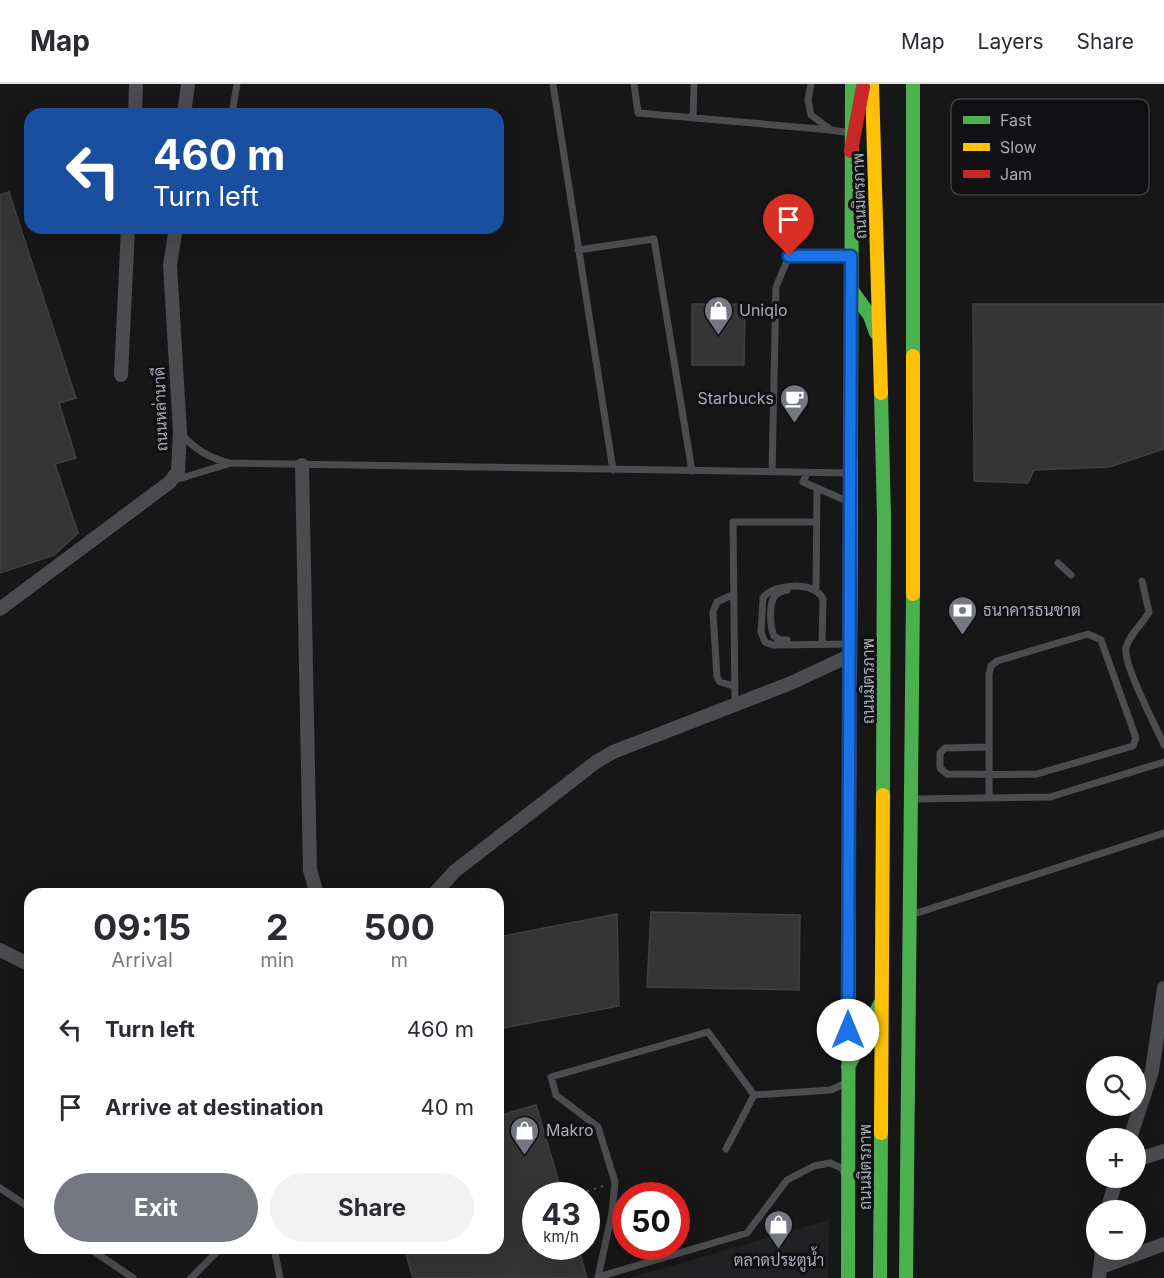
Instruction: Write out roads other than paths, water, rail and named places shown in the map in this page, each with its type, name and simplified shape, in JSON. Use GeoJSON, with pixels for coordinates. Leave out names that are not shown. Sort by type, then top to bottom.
{"type":"FeatureCollection","features":[{"type":"Feature","properties":{"kind":"main road","name":"ถนนมิตรภาพ"},"geometry":{"type":"LineString","coordinates":[[848,1278],[852,84]]}},
{"type":"Feature","properties":{"kind":"main road"},"geometry":{"type":"LineString","coordinates":[[851,151],[864,84]]}},
{"type":"Feature","properties":{"kind":"main road","name":"ถนนมิตรภาพ"},"geometry":{"type":"LineString","coordinates":[[872,84],[881,351],[885,657],[880,1278]]}},
{"type":"Feature","properties":{"kind":"main road"},"geometry":{"type":"LineString","coordinates":[[906,1278],[911,915],[913,84]]}},
{"type":"Feature","properties":{"kind":"main road"},"geometry":{"type":"LineString","coordinates":[[851,289],[870,316],[881,351]]}},
{"type":"Feature","properties":{"kind":"main road"},"geometry":{"type":"LineString","coordinates":[[848,1067],[859,1041],[882,1000]]}},
{"type":"Feature","properties":{"kind":"street"},"geometry":{"type":"LineString","coordinates":[[135,108],[136,84]]}},
{"type":"Feature","properties":{"kind":"street"},"geometry":{"type":"LineString","coordinates":[[185,108],[188,84]]}},
{"type":"Feature","properties":{"kind":"street"},"geometry":{"type":"LineString","coordinates":[[121,375],[128,234]]}},
{"type":"Feature","properties":{"kind":"street","name":"ถนนหล่านาดี"},"geometry":{"type":"LineString","coordinates":[[171,482],[178,471],[180,432],[170,264],[175,234]]}},
{"type":"Feature","properties":{"kind":"street"},"geometry":{"type":"LineString","coordinates":[[302,465],[310,870],[315,888]]}},
{"type":"Feature","properties":{"kind":"street"},"geometry":{"type":"LineString","coordinates":[[0,609],[171,482]]}},
{"type":"Feature","properties":{"kind":"street"},"geometry":{"type":"LineString","coordinates":[[439,888],[455,871],[596,762],[613,752],[791,684],[849,650]]}},
{"type":"Feature","properties":{"kind":"street"},"geometry":{"type":"LineString","coordinates":[[0,950],[24,962]]}},
{"type":"Feature","properties":{"kind":"street"},"geometry":{"type":"LineString","coordinates":[[1134,1128],[1158,1069],[1164,988]]}},
{"type":"Feature","properties":{"kind":"street"},"geometry":{"type":"LineString","coordinates":[[1146,1157],[1164,1151]]}},
{"type":"Feature","properties":{"kind":"street"},"geometry":{"type":"LineString","coordinates":[[1100,1272],[1164,1244]]}},
{"type":"Feature","properties":{"kind":"lane"},"geometry":{"type":"LineString","coordinates":[[233,108],[237,84]]}},
{"type":"Feature","properties":{"kind":"lane"},"geometry":{"type":"LineString","coordinates":[[553,84],[613,470]]}},
{"type":"Feature","properties":{"kind":"lane"},"geometry":{"type":"LineString","coordinates":[[634,84],[638,113],[851,133]]}},
{"type":"Feature","properties":{"kind":"lane"},"geometry":{"type":"LineString","coordinates":[[693,118],[694,84]]}},
{"type":"Feature","properties":{"kind":"lane"},"geometry":{"type":"LineString","coordinates":[[811,84],[808,100],[811,115],[831,130]]}},
{"type":"Feature","properties":{"kind":"lane"},"geometry":{"type":"LineString","coordinates":[[578,249],[654,239],[692,471]]}},
{"type":"Feature","properties":{"kind":"lane"},"geometry":{"type":"LineString","coordinates":[[772,472],[776,287],[789,256],[851,256]]}},
{"type":"Feature","properties":{"kind":"lane"},"geometry":{"type":"LineString","coordinates":[[180,432],[199,452],[213,459],[230,463],[850,473]]}},
{"type":"Feature","properties":{"kind":"lane"},"geometry":{"type":"LineString","coordinates":[[171,482],[230,463]]}},
{"type":"Feature","properties":{"kind":"lane"},"geometry":{"type":"LineString","coordinates":[[807,472],[803,482],[850,503]]}},
{"type":"Feature","properties":{"kind":"lane"},"geometry":{"type":"LineString","coordinates":[[817,488],[816,589],[823,599],[822,644]]}},
{"type":"Feature","properties":{"kind":"lane"},"geometry":{"type":"LineString","coordinates":[[735,705],[733,522],[816,522]]}},
{"type":"Feature","properties":{"kind":"lane"},"geometry":{"type":"LineString","coordinates":[[1058,563],[1071,575]]}},
{"type":"Feature","properties":{"kind":"lane"},"geometry":{"type":"LineString","coordinates":[[1142,581],[1149,612],[1126,645],[1126,653],[1130,669],[1164,745]]}},
{"type":"Feature","properties":{"kind":"lane"},"geometry":{"type":"LineString","coordinates":[[816,589],[780,587],[765,594],[762,638],[773,645],[822,644]]}},
{"type":"Feature","properties":{"kind":"lane"},"geometry":{"type":"LineString","coordinates":[[793,588],[778,593],[772,601],[771,626],[774,636],[780,640],[812,641],[849,650]]}},
{"type":"Feature","properties":{"kind":"lane"},"geometry":{"type":"LineString","coordinates":[[734,594],[717,602],[713,612],[717,677],[720,682],[734,686]]}},
{"type":"Feature","properties":{"kind":"lane"},"geometry":{"type":"LineString","coordinates":[[988,747],[945,748],[940,753],[940,768],[947,774],[989,774],[1043,773],[1133,746],[1136,738],[1101,640],[1088,634],[993,664],[989,674],[988,747],[989,774],[989,798]]}},
{"type":"Feature","properties":{"kind":"lane"},"geometry":{"type":"LineString","coordinates":[[910,799],[1050,797],[1164,762]]}},
{"type":"Feature","properties":{"kind":"lane"},"geometry":{"type":"LineString","coordinates":[[911,915],[1164,832]]}},
{"type":"Feature","properties":{"kind":"lane"},"geometry":{"type":"LineString","coordinates":[[754,1095],[708,1032],[551,1077],[556,1095],[597,1127],[615,1182],[612,1213],[598,1277],[747,1233],[787,1180],[801,1172],[830,1163],[842,1168],[849,1182]]}},
{"type":"Feature","properties":{"kind":"lane"},"geometry":{"type":"LineString","coordinates":[[754,1095],[831,1090],[848,1082]]}},
{"type":"Feature","properties":{"kind":"lane"},"geometry":{"type":"LineString","coordinates":[[726,1149],[754,1095]]}},
{"type":"Feature","properties":{"kind":"lane"},"geometry":{"type":"LineString","coordinates":[[0,1188],[24,1204]]}},
{"type":"Feature","properties":{"kind":"lane"},"geometry":{"type":"LineString","coordinates":[[97,1254],[128,1277]]}},
{"type":"Feature","properties":{"kind":"lane"},"geometry":{"type":"LineString","coordinates":[[191,1278],[214,1254]]}},
{"type":"Feature","properties":{"kind":"lane"},"geometry":{"type":"LineString","coordinates":[[275,1254],[280,1278]]}},
{"type":"Feature","properties":{"kind":"place","name":"Uniqlo"},"geometry":{"type":"Point","coordinates":[718,336]}},
{"type":"Feature","properties":{"kind":"place","name":"Starbucks"},"geometry":{"type":"Point","coordinates":[795,424]}},
{"type":"Feature","properties":{"kind":"place","name":"ธนาคารธนชาต"},"geometry":{"type":"Point","coordinates":[962,636]}},
{"type":"Feature","properties":{"kind":"place","name":"Makro"},"geometry":{"type":"Point","coordinates":[525,1156]}},
{"type":"Feature","properties":{"kind":"place","name":"ตลาดประตูน้ำ"},"geometry":{"type":"Point","coordinates":[779,1250]}}]}
